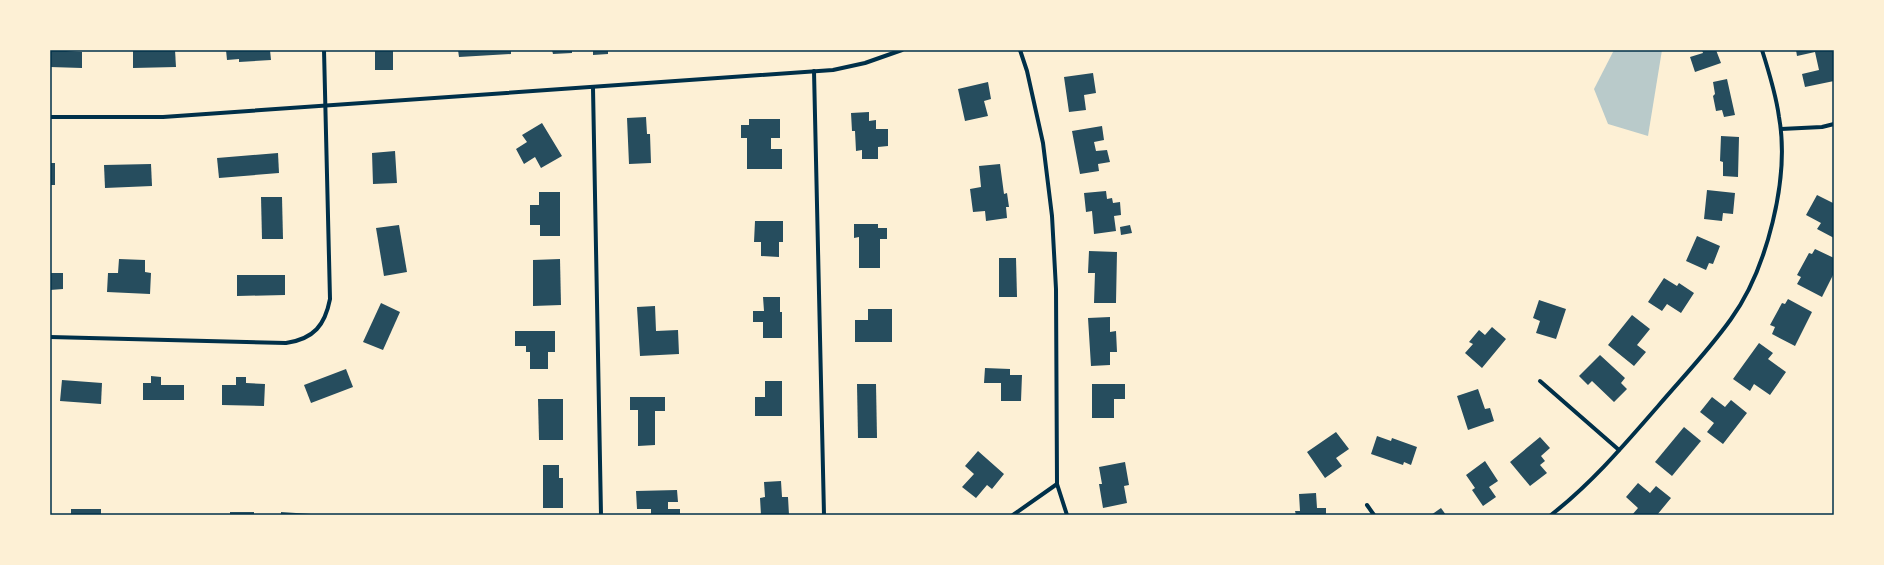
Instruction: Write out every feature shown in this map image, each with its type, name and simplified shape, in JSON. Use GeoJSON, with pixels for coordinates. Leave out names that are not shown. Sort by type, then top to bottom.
{"type":"FeatureCollection","features":[{"type":"Feature","properties":{"kind":"street"},"geometry":{"type":"LineString","coordinates":[[50,337],[286,342],[300,341],[312,334],[322,324],[328,312],[330,299],[324,50]]}},
{"type":"Feature","properties":{"kind":"street"},"geometry":{"type":"LineString","coordinates":[[50,117],[163,117],[833,70],[865,63],[902,50]]}},
{"type":"Feature","properties":{"kind":"street"},"geometry":{"type":"LineString","coordinates":[[1020,50],[1027,71],[1042,143],[1052,216],[1056,289],[1056,484],[1067,515]]}},
{"type":"Feature","properties":{"kind":"street"},"geometry":{"type":"LineString","coordinates":[[1551,515],[1594,477],[1706,351],[1732,318],[1753,281],[1767,243],[1777,202],[1781,160],[1781,129],[1771,77],[1762,50]]}},
{"type":"Feature","properties":{"kind":"street"},"geometry":{"type":"LineString","coordinates":[[814,71],[824,515]]}},
{"type":"Feature","properties":{"kind":"street"},"geometry":{"type":"LineString","coordinates":[[593,88],[601,515]]}},
{"type":"Feature","properties":{"kind":"street"},"geometry":{"type":"LineString","coordinates":[[1781,129],[1822,127],[1834,124]]}},
{"type":"Feature","properties":{"kind":"street"},"geometry":{"type":"LineString","coordinates":[[1540,381],[1619,450]]}},
{"type":"Feature","properties":{"kind":"street"},"geometry":{"type":"LineString","coordinates":[[1013,515],[1056,484]]}},
{"type":"Feature","properties":{"kind":"street"},"geometry":{"type":"LineString","coordinates":[[1368,505],[1374,515]]}},
{"type":"Feature","properties":{"kind":"shaded area"},"geometry":{"type":"Polygon","coordinates":[[[1614,50],[1662,50],[1648,136],[1608,124],[1594,89],[1614,50]]]}},
{"type":"Feature","properties":{"kind":"building"},"geometry":{"type":"Polygon","coordinates":[[[50,50],[82,52],[82,68],[50,67],[50,50]]]}},
{"type":"Feature","properties":{"kind":"building"},"geometry":{"type":"Polygon","coordinates":[[[133,50],[175,50],[176,67],[133,68],[133,50]]]}},
{"type":"Feature","properties":{"kind":"building"},"geometry":{"type":"Polygon","coordinates":[[[226,50],[270,50],[271,60],[239,62],[239,59],[227,60],[226,50]]]}},
{"type":"Feature","properties":{"kind":"building"},"geometry":{"type":"Polygon","coordinates":[[[375,50],[393,50],[393,70],[375,70],[375,50]]]}},
{"type":"Feature","properties":{"kind":"building"},"geometry":{"type":"Polygon","coordinates":[[[458,50],[511,50],[511,54],[459,57],[458,50]]]}},
{"type":"Feature","properties":{"kind":"building"},"geometry":{"type":"Polygon","coordinates":[[[552,50],[572,50],[572,53],[553,54],[552,50]]]}},
{"type":"Feature","properties":{"kind":"building"},"geometry":{"type":"Polygon","coordinates":[[[593,50],[608,50],[608,54],[593,55],[593,50]]]}},
{"type":"Feature","properties":{"kind":"building"},"geometry":{"type":"Polygon","coordinates":[[[1702,50],[1716,50],[1721,63],[1695,72],[1690,57],[1703,53],[1702,50]]]}},
{"type":"Feature","properties":{"kind":"building"},"geometry":{"type":"Polygon","coordinates":[[[1796,50],[1834,50],[1834,81],[1805,87],[1802,74],[1819,70],[1815,52],[1797,56],[1796,50]]]}},
{"type":"Feature","properties":{"kind":"building"},"geometry":{"type":"Polygon","coordinates":[[[1093,73],[1096,93],[1084,95],[1086,110],[1069,112],[1064,77],[1093,73]]]}},
{"type":"Feature","properties":{"kind":"building"},"geometry":{"type":"Polygon","coordinates":[[[1727,79],[1735,115],[1724,117],[1722,110],[1716,111],[1713,96],[1715,94],[1713,82],[1727,79]]]}},
{"type":"Feature","properties":{"kind":"building"},"geometry":{"type":"Polygon","coordinates":[[[988,82],[991,99],[984,101],[988,116],[965,121],[958,89],[988,82]]]}},
{"type":"Feature","properties":{"kind":"building"},"geometry":{"type":"Polygon","coordinates":[[[869,112],[869,121],[876,120],[876,129],[888,129],[888,146],[878,147],[878,159],[862,159],[862,150],[856,151],[855,131],[852,131],[851,113],[869,112]]]}},
{"type":"Feature","properties":{"kind":"building"},"geometry":{"type":"Polygon","coordinates":[[[646,117],[647,134],[650,134],[651,163],[629,164],[627,118],[646,117]]]}},
{"type":"Feature","properties":{"kind":"building"},"geometry":{"type":"Polygon","coordinates":[[[749,119],[780,119],[780,138],[771,138],[771,149],[782,149],[782,169],[747,169],[747,138],[741,138],[741,125],[749,125],[749,119]]]}},
{"type":"Feature","properties":{"kind":"building"},"geometry":{"type":"Polygon","coordinates":[[[542,123],[562,156],[541,168],[535,157],[524,164],[516,149],[527,142],[522,135],[542,123]]]}},
{"type":"Feature","properties":{"kind":"building"},"geometry":{"type":"Polygon","coordinates":[[[1102,126],[1104,140],[1094,142],[1096,151],[1107,150],[1110,162],[1098,164],[1099,171],[1080,174],[1072,131],[1102,126]]]}},
{"type":"Feature","properties":{"kind":"building"},"geometry":{"type":"Polygon","coordinates":[[[1721,136],[1739,137],[1738,177],[1723,176],[1723,162],[1720,161],[1721,136]]]}},
{"type":"Feature","properties":{"kind":"building"},"geometry":{"type":"Polygon","coordinates":[[[395,151],[397,183],[373,184],[372,153],[395,151]]]}},
{"type":"Feature","properties":{"kind":"building"},"geometry":{"type":"Polygon","coordinates":[[[278,153],[279,173],[219,178],[217,158],[278,153]]]}},
{"type":"Feature","properties":{"kind":"building"},"geometry":{"type":"Polygon","coordinates":[[[50,163],[55,163],[55,185],[50,185],[50,163]]]}},
{"type":"Feature","properties":{"kind":"building"},"geometry":{"type":"Polygon","coordinates":[[[151,164],[152,186],[105,188],[104,165],[151,164]]]}},
{"type":"Feature","properties":{"kind":"building"},"geometry":{"type":"Polygon","coordinates":[[[1000,164],[1004,194],[1007,193],[1009,207],[1006,207],[1007,218],[986,221],[985,211],[973,212],[970,189],[981,187],[979,166],[1000,164]]]}},
{"type":"Feature","properties":{"kind":"building"},"geometry":{"type":"Polygon","coordinates":[[[1707,190],[1735,193],[1733,214],[1723,213],[1722,221],[1704,219],[1707,190]]]}},
{"type":"Feature","properties":{"kind":"building"},"geometry":{"type":"Polygon","coordinates":[[[1106,191],[1107,199],[1112,198],[1113,203],[1120,202],[1121,215],[1114,216],[1116,231],[1094,234],[1092,211],[1086,212],[1084,193],[1106,191]]]}},
{"type":"Feature","properties":{"kind":"building"},"geometry":{"type":"Polygon","coordinates":[[[539,192],[560,192],[560,236],[540,236],[540,225],[530,225],[530,205],[539,205],[539,192]]]}},
{"type":"Feature","properties":{"kind":"building"},"geometry":{"type":"Polygon","coordinates":[[[1817,195],[1833,203],[1834,201],[1834,238],[1817,229],[1821,223],[1806,215],[1817,195]]]}},
{"type":"Feature","properties":{"kind":"building"},"geometry":{"type":"Polygon","coordinates":[[[261,197],[282,197],[283,239],[262,239],[261,197]]]}},
{"type":"Feature","properties":{"kind":"building"},"geometry":{"type":"Polygon","coordinates":[[[755,221],[783,221],[783,242],[779,242],[779,257],[761,256],[761,242],[754,242],[755,221]]]}},
{"type":"Feature","properties":{"kind":"building"},"geometry":{"type":"Polygon","coordinates":[[[854,224],[878,224],[878,228],[887,228],[887,239],[880,239],[880,268],[859,268],[859,237],[854,238],[854,224]]]}},
{"type":"Feature","properties":{"kind":"building"},"geometry":{"type":"Polygon","coordinates":[[[399,225],[407,272],[384,276],[376,228],[399,225]]]}},
{"type":"Feature","properties":{"kind":"building"},"geometry":{"type":"Polygon","coordinates":[[[1130,225],[1132,233],[1121,235],[1120,227],[1130,225]]]}},
{"type":"Feature","properties":{"kind":"building"},"geometry":{"type":"Polygon","coordinates":[[[1697,236],[1720,246],[1713,264],[1709,263],[1706,270],[1686,261],[1697,236]]]}},
{"type":"Feature","properties":{"kind":"building"},"geometry":{"type":"Polygon","coordinates":[[[1815,249],[1834,258],[1834,273],[1822,297],[1797,284],[1801,277],[1797,275],[1809,253],[1812,254],[1815,249]]]}},
{"type":"Feature","properties":{"kind":"building"},"geometry":{"type":"Polygon","coordinates":[[[1089,251],[1117,252],[1116,303],[1094,303],[1095,273],[1088,273],[1089,251]]]}},
{"type":"Feature","properties":{"kind":"building"},"geometry":{"type":"Polygon","coordinates":[[[999,258],[1016,258],[1017,297],[999,297],[999,258]]]}},
{"type":"Feature","properties":{"kind":"building"},"geometry":{"type":"Polygon","coordinates":[[[119,259],[145,260],[145,272],[151,273],[150,294],[107,292],[108,273],[118,273],[119,259]]]}},
{"type":"Feature","properties":{"kind":"building"},"geometry":{"type":"Polygon","coordinates":[[[560,259],[561,305],[533,306],[533,260],[560,259]]]}},
{"type":"Feature","properties":{"kind":"building"},"geometry":{"type":"Polygon","coordinates":[[[50,273],[63,273],[63,289],[50,290],[50,273]]]}},
{"type":"Feature","properties":{"kind":"building"},"geometry":{"type":"Polygon","coordinates":[[[237,275],[285,275],[285,295],[237,296],[237,275]]]}},
{"type":"Feature","properties":{"kind":"building"},"geometry":{"type":"Polygon","coordinates":[[[1664,278],[1677,286],[1679,283],[1694,293],[1681,313],[1667,304],[1662,311],[1648,302],[1664,278]]]}},
{"type":"Feature","properties":{"kind":"building"},"geometry":{"type":"Polygon","coordinates":[[[763,297],[780,297],[780,312],[782,312],[782,338],[763,338],[763,322],[753,322],[753,311],[764,311],[763,297]]]}},
{"type":"Feature","properties":{"kind":"building"},"geometry":{"type":"Polygon","coordinates":[[[1788,299],[1812,312],[1795,346],[1772,334],[1775,327],[1770,325],[1782,303],[1785,304],[1788,299]]]}},
{"type":"Feature","properties":{"kind":"building"},"geometry":{"type":"Polygon","coordinates":[[[1539,300],[1566,309],[1556,339],[1536,333],[1540,321],[1533,318],[1539,300]]]}},
{"type":"Feature","properties":{"kind":"building"},"geometry":{"type":"Polygon","coordinates":[[[381,303],[400,312],[383,350],[363,342],[381,303]]]}},
{"type":"Feature","properties":{"kind":"building"},"geometry":{"type":"Polygon","coordinates":[[[655,306],[656,331],[678,330],[679,354],[640,356],[637,307],[655,306]]]}},
{"type":"Feature","properties":{"kind":"building"},"geometry":{"type":"Polygon","coordinates":[[[868,309],[892,309],[892,342],[855,342],[855,320],[868,320],[868,309]]]}},
{"type":"Feature","properties":{"kind":"building"},"geometry":{"type":"Polygon","coordinates":[[[1632,315],[1650,329],[1637,345],[1646,352],[1634,366],[1608,345],[1632,315]]]}},
{"type":"Feature","properties":{"kind":"building"},"geometry":{"type":"Polygon","coordinates":[[[1110,317],[1110,332],[1116,331],[1117,352],[1110,352],[1110,365],[1091,366],[1088,318],[1110,317]]]}},
{"type":"Feature","properties":{"kind":"building"},"geometry":{"type":"Polygon","coordinates":[[[1492,327],[1506,339],[1482,368],[1465,353],[1473,344],[1469,342],[1479,330],[1485,335],[1492,327]]]}},
{"type":"Feature","properties":{"kind":"building"},"geometry":{"type":"Polygon","coordinates":[[[515,331],[555,331],[555,352],[548,352],[548,369],[530,369],[530,352],[526,352],[526,346],[515,346],[515,331]]]}},
{"type":"Feature","properties":{"kind":"building"},"geometry":{"type":"Polygon","coordinates":[[[1759,343],[1773,353],[1768,359],[1786,372],[1770,395],[1754,384],[1750,391],[1733,379],[1759,343]]]}},
{"type":"Feature","properties":{"kind":"building"},"geometry":{"type":"Polygon","coordinates":[[[1600,355],[1625,378],[1621,383],[1627,389],[1614,402],[1592,381],[1588,385],[1579,376],[1600,355]]]}},
{"type":"Feature","properties":{"kind":"building"},"geometry":{"type":"Polygon","coordinates":[[[985,368],[1010,369],[1010,375],[1022,375],[1021,401],[1001,401],[1001,383],[984,383],[985,368]]]}},
{"type":"Feature","properties":{"kind":"building"},"geometry":{"type":"Polygon","coordinates":[[[346,369],[353,387],[311,403],[304,385],[346,369]]]}},
{"type":"Feature","properties":{"kind":"building"},"geometry":{"type":"Polygon","coordinates":[[[151,376],[161,377],[161,385],[184,385],[184,400],[143,400],[143,383],[151,383],[151,376]]]}},
{"type":"Feature","properties":{"kind":"building"},"geometry":{"type":"Polygon","coordinates":[[[236,377],[246,377],[246,383],[265,384],[264,406],[222,405],[222,385],[236,385],[236,377]]]}},
{"type":"Feature","properties":{"kind":"building"},"geometry":{"type":"Polygon","coordinates":[[[62,380],[102,383],[101,404],[60,401],[62,380]]]}},
{"type":"Feature","properties":{"kind":"building"},"geometry":{"type":"Polygon","coordinates":[[[765,381],[782,381],[782,416],[755,416],[755,397],[765,397],[765,381]]]}},
{"type":"Feature","properties":{"kind":"building"},"geometry":{"type":"Polygon","coordinates":[[[857,384],[876,384],[877,438],[858,438],[857,384]]]}},
{"type":"Feature","properties":{"kind":"building"},"geometry":{"type":"Polygon","coordinates":[[[1092,384],[1125,384],[1125,399],[1114,399],[1114,418],[1092,418],[1092,384]]]}},
{"type":"Feature","properties":{"kind":"building"},"geometry":{"type":"Polygon","coordinates":[[[1478,389],[1485,409],[1490,408],[1494,421],[1468,430],[1457,396],[1478,389]]]}},
{"type":"Feature","properties":{"kind":"building"},"geometry":{"type":"Polygon","coordinates":[[[630,397],[665,397],[665,411],[655,411],[655,445],[638,446],[638,410],[630,410],[630,397]]]}},
{"type":"Feature","properties":{"kind":"building"},"geometry":{"type":"Polygon","coordinates":[[[1712,397],[1725,407],[1731,400],[1747,413],[1723,444],[1707,432],[1714,423],[1700,412],[1712,397]]]}},
{"type":"Feature","properties":{"kind":"building"},"geometry":{"type":"Polygon","coordinates":[[[538,399],[563,399],[563,440],[539,440],[538,399]]]}},
{"type":"Feature","properties":{"kind":"building"},"geometry":{"type":"Polygon","coordinates":[[[1684,427],[1701,441],[1672,476],[1655,462],[1684,427]]]}},
{"type":"Feature","properties":{"kind":"building"},"geometry":{"type":"Polygon","coordinates":[[[1336,432],[1349,449],[1336,458],[1342,466],[1325,478],[1307,452],[1336,432]]]}},
{"type":"Feature","properties":{"kind":"building"},"geometry":{"type":"Polygon","coordinates":[[[1377,436],[1391,441],[1392,438],[1417,447],[1411,465],[1404,462],[1403,465],[1371,454],[1377,436]]]}},
{"type":"Feature","properties":{"kind":"building"},"geometry":{"type":"Polygon","coordinates":[[[1540,437],[1550,448],[1541,456],[1545,461],[1540,465],[1547,473],[1530,486],[1510,462],[1540,437]]]}},
{"type":"Feature","properties":{"kind":"building"},"geometry":{"type":"Polygon","coordinates":[[[978,451],[1004,474],[992,489],[987,485],[976,498],[962,487],[974,474],[965,466],[978,451]]]}},
{"type":"Feature","properties":{"kind":"building"},"geometry":{"type":"Polygon","coordinates":[[[1485,461],[1498,481],[1489,487],[1496,497],[1483,506],[1472,490],[1475,488],[1466,475],[1485,461]]]}},
{"type":"Feature","properties":{"kind":"building"},"geometry":{"type":"Polygon","coordinates":[[[1125,462],[1129,485],[1124,486],[1127,503],[1103,508],[1099,484],[1102,484],[1099,467],[1125,462]]]}},
{"type":"Feature","properties":{"kind":"building"},"geometry":{"type":"Polygon","coordinates":[[[543,465],[559,465],[559,478],[563,478],[563,508],[543,508],[543,465]]]}},
{"type":"Feature","properties":{"kind":"building"},"geometry":{"type":"Polygon","coordinates":[[[781,481],[782,497],[788,497],[789,515],[761,515],[760,498],[765,497],[764,482],[781,481]]]}},
{"type":"Feature","properties":{"kind":"building"},"geometry":{"type":"Polygon","coordinates":[[[1638,483],[1650,493],[1656,486],[1671,498],[1657,515],[1632,515],[1638,508],[1626,497],[1638,483]]]}},
{"type":"Feature","properties":{"kind":"building"},"geometry":{"type":"Polygon","coordinates":[[[677,490],[678,502],[668,502],[668,509],[680,509],[680,515],[651,515],[651,509],[637,509],[636,491],[677,490]]]}},
{"type":"Feature","properties":{"kind":"building"},"geometry":{"type":"Polygon","coordinates":[[[1316,493],[1317,508],[1326,508],[1326,515],[1296,515],[1295,511],[1300,511],[1299,494],[1316,493]]]}},
{"type":"Feature","properties":{"kind":"building"},"geometry":{"type":"Polygon","coordinates":[[[1441,508],[1446,515],[1431,515],[1441,508]]]}},
{"type":"Feature","properties":{"kind":"building"},"geometry":{"type":"Polygon","coordinates":[[[71,509],[101,509],[101,515],[71,515],[71,509]]]}},
{"type":"Feature","properties":{"kind":"building"},"geometry":{"type":"Polygon","coordinates":[[[230,512],[254,512],[254,515],[230,515],[230,512]]]}},
{"type":"Feature","properties":{"kind":"building"},"geometry":{"type":"Polygon","coordinates":[[[281,512],[311,514],[311,515],[281,515],[281,512]]]}}]}
